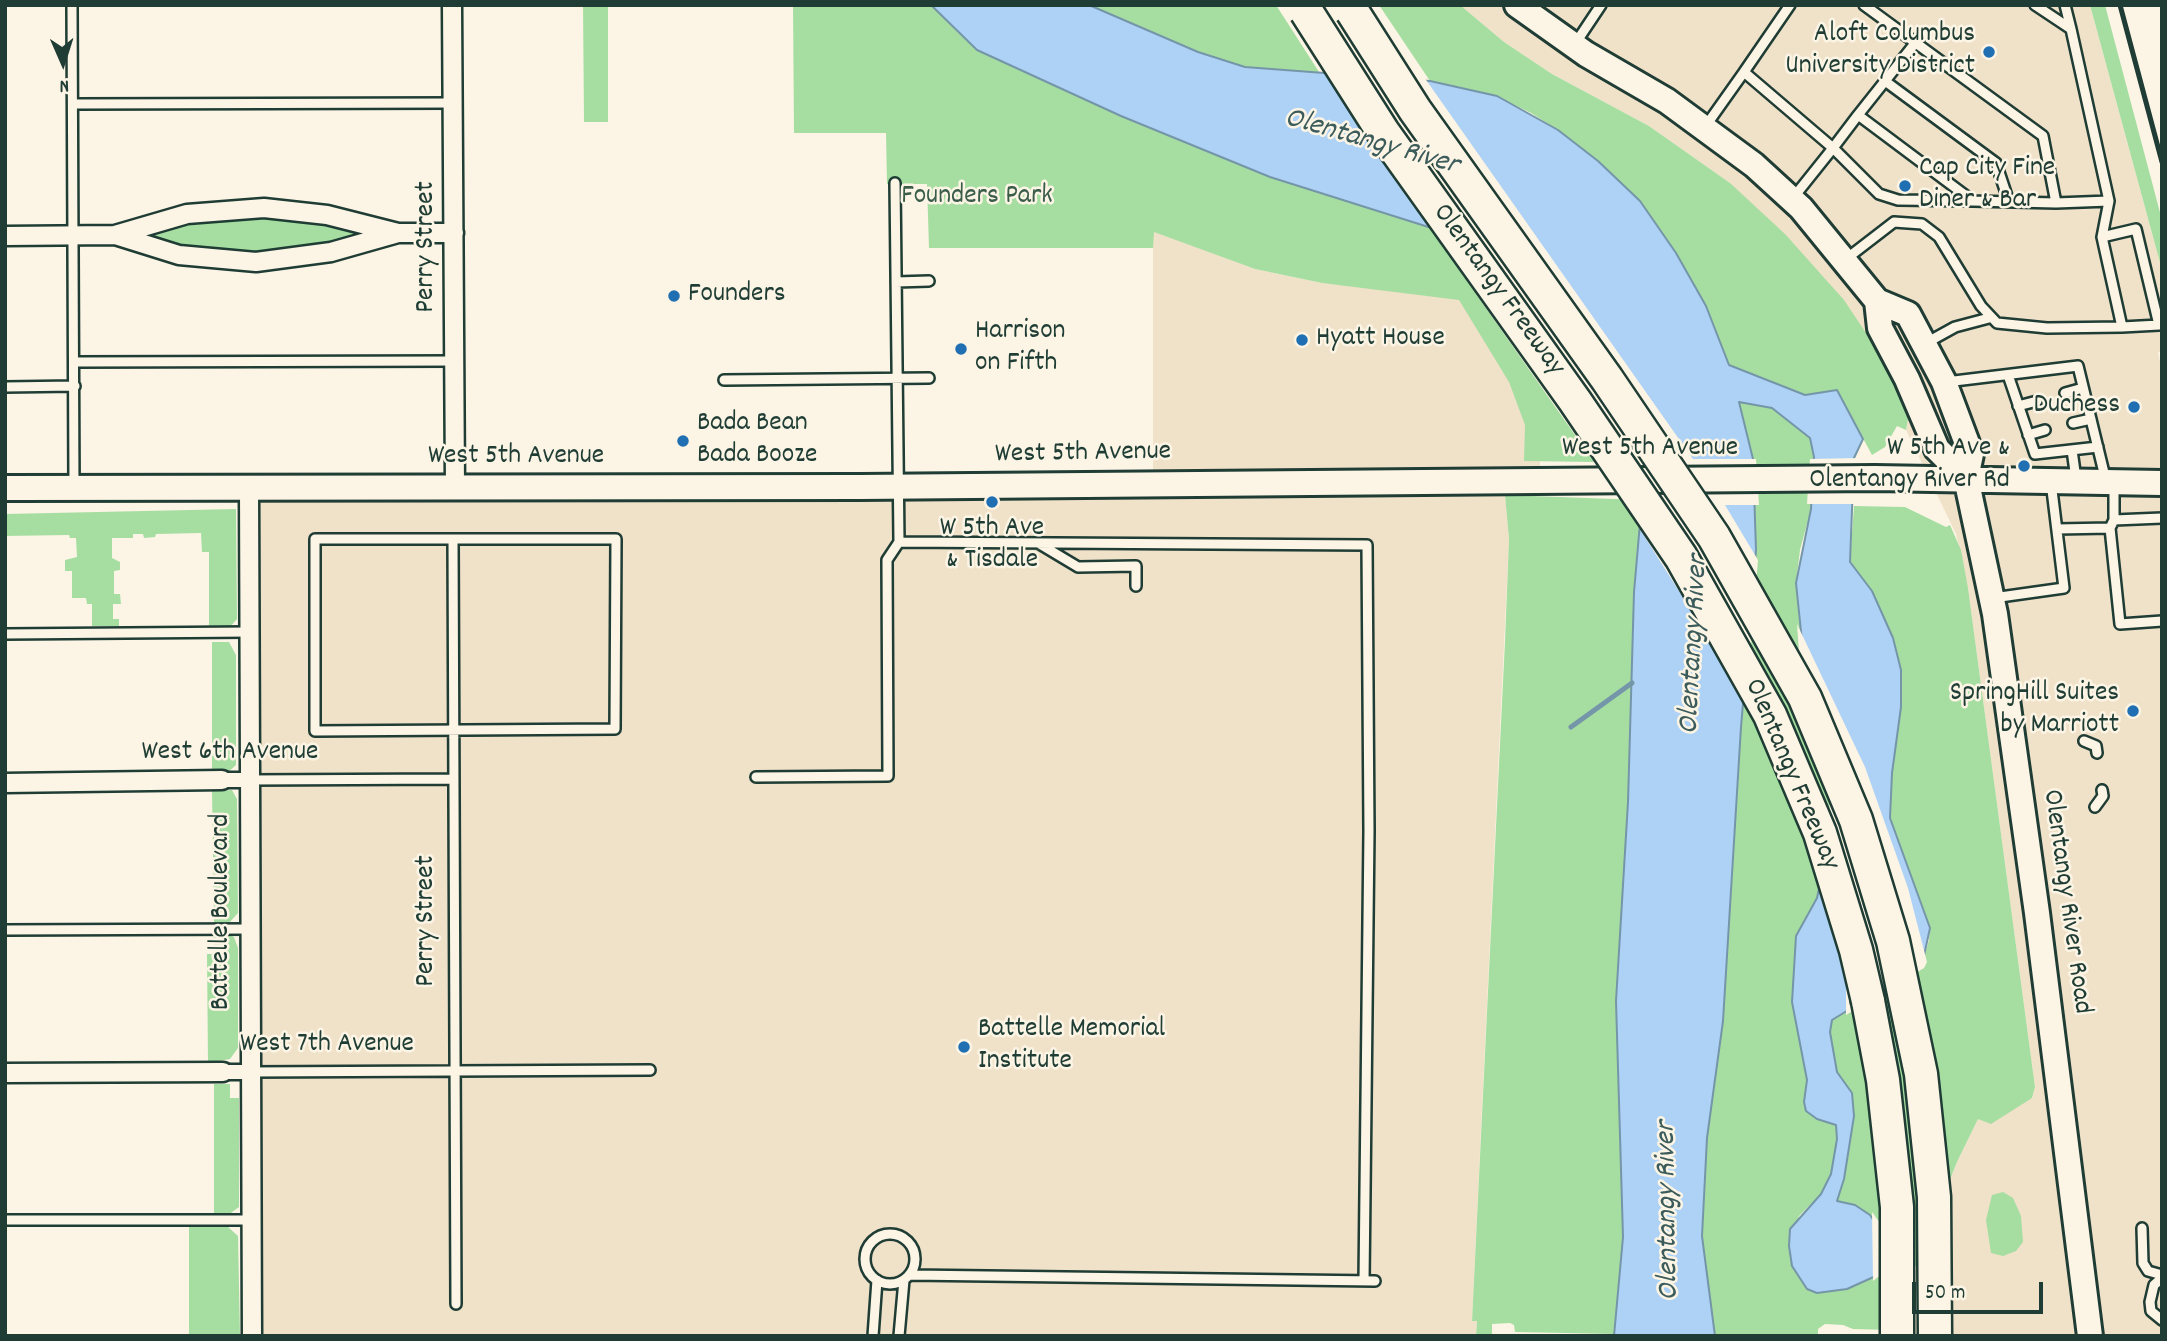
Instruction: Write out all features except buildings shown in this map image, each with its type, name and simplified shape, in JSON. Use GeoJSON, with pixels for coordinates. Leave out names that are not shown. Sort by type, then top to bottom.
{"type":"FeatureCollection","features":[{"type":"Feature","properties":{"kind":"highway","name":"Olentangy Freeway"},"geometry":{"type":"LineString","coordinates":[[1305,8],[1384,132],[1576,401],[1681,557],[1770,715],[1820,833],[1856,950],[1868,1002],[1883,1080],[1897,1207],[1897,1336]]}},
{"type":"Feature","properties":{"kind":"highway","name":"Olentangy Freeway"},"geometry":{"type":"LineString","coordinates":[[1351,8],[1415,110],[1607,379],[1714,537],[1805,698],[1856,820],[1894,941],[1921,1074],[1934,1197],[1935,1336]]}},
{"type":"Feature","properties":{"kind":"main road","name":"Olentangy River Road"},"geometry":{"type":"LineString","coordinates":[[1517,5],[1574,46],[1667,101],[1792,200],[1846,260],[1877,301],[1908,314],[1944,382],[1971,454],[1966,478],[1992,598],[2038,924],[2090,1336]]}},
{"type":"Feature","properties":{"kind":"main road","name":"Olentangy River Road"},"geometry":{"type":"LineString","coordinates":[[1877,301],[1880,328],[1907,379],[1937,449],[1966,478]]}},
{"type":"Feature","properties":{"kind":"main road","name":"West 5th Avenue"},"geometry":{"type":"LineString","coordinates":[[5,488],[898,486],[1875,478],[2162,483]]}},
{"type":"Feature","properties":{"kind":"street","name":"Perry Street"},"geometry":{"type":"LineString","coordinates":[[452,5],[455,488]]}},
{"type":"Feature","properties":{"kind":"street"},"geometry":{"type":"LineString","coordinates":[[5,236],[116,235],[187,214],[264,208],[327,215],[397,233],[454,233]]}},
{"type":"Feature","properties":{"kind":"street"},"geometry":{"type":"LineString","coordinates":[[116,235],[179,255],[256,262],[331,252],[397,233]]}},
{"type":"Feature","properties":{"kind":"street","name":"Battelle Boulevard"},"geometry":{"type":"LineString","coordinates":[[249,488],[252,1336]]}},
{"type":"Feature","properties":{"kind":"street","name":"West 6th Avenue"},"geometry":{"type":"LineString","coordinates":[[5,782],[249,780]]}},
{"type":"Feature","properties":{"kind":"street","name":"West 7th Avenue"},"geometry":{"type":"LineString","coordinates":[[5,1073],[250,1072]]}},
{"type":"Feature","properties":{"kind":"lane"},"geometry":{"type":"LineString","coordinates":[[72,5],[75,104],[74,488]]}},
{"type":"Feature","properties":{"kind":"lane"},"geometry":{"type":"LineString","coordinates":[[1574,46],[1601,5]]}},
{"type":"Feature","properties":{"kind":"lane"},"geometry":{"type":"LineString","coordinates":[[1704,128],[1790,5]]}},
{"type":"Feature","properties":{"kind":"lane"},"geometry":{"type":"LineString","coordinates":[[1864,5],[1917,40],[2043,136],[2056,203]]}},
{"type":"Feature","properties":{"kind":"lane"},"geometry":{"type":"LineString","coordinates":[[2035,5],[2071,29]]}},
{"type":"Feature","properties":{"kind":"lane"},"geometry":{"type":"LineString","coordinates":[[2065,5],[2109,201],[2102,237],[2122,327]]}},
{"type":"Feature","properties":{"kind":"lane"},"geometry":{"type":"LineString","coordinates":[[1792,200],[1917,40]]}},
{"type":"Feature","properties":{"kind":"lane"},"geometry":{"type":"LineString","coordinates":[[1744,72],[1833,148],[1879,194],[1889,198],[2056,203],[2109,201]]}},
{"type":"Feature","properties":{"kind":"lane"},"geometry":{"type":"LineString","coordinates":[[1885,81],[1996,163],[2009,202]]}},
{"type":"Feature","properties":{"kind":"lane"},"geometry":{"type":"LineString","coordinates":[[75,104],[453,103]]}},
{"type":"Feature","properties":{"kind":"lane"},"geometry":{"type":"LineString","coordinates":[[1858,115],[1973,201]]}},
{"type":"Feature","properties":{"kind":"lane"},"geometry":{"type":"LineString","coordinates":[[756,777],[888,776],[887,560],[899,541],[895,183]]}},
{"type":"Feature","properties":{"kind":"lane"},"geometry":{"type":"LineString","coordinates":[[1846,260],[1894,222],[1922,224],[1939,237],[1989,318],[1997,323],[2047,328],[2159,325],[2136,229],[2102,237]]}},
{"type":"Feature","properties":{"kind":"lane"},"geometry":{"type":"LineString","coordinates":[[896,282],[929,281]]}},
{"type":"Feature","properties":{"kind":"lane"},"geometry":{"type":"LineString","coordinates":[[1924,344],[1955,327],[1989,318]]}},
{"type":"Feature","properties":{"kind":"lane"},"geometry":{"type":"LineString","coordinates":[[75,362],[455,361]]}},
{"type":"Feature","properties":{"kind":"lane"},"geometry":{"type":"LineString","coordinates":[[1944,382],[2078,366],[2098,447],[2110,482],[2119,624],[2162,621]]}},
{"type":"Feature","properties":{"kind":"lane"},"geometry":{"type":"LineString","coordinates":[[2008,375],[2035,454],[2098,447]]}},
{"type":"Feature","properties":{"kind":"lane"},"geometry":{"type":"LineString","coordinates":[[724,380],[929,378]]}},
{"type":"Feature","properties":{"kind":"lane"},"geometry":{"type":"LineString","coordinates":[[5,387],[75,386]]}},
{"type":"Feature","properties":{"kind":"lane"},"geometry":{"type":"LineString","coordinates":[[2065,393],[2084,388]]}},
{"type":"Feature","properties":{"kind":"lane"},"geometry":{"type":"LineString","coordinates":[[2018,406],[2037,401]]}},
{"type":"Feature","properties":{"kind":"lane"},"geometry":{"type":"LineString","coordinates":[[2073,423],[2091,419]]}},
{"type":"Feature","properties":{"kind":"lane"},"geometry":{"type":"LineString","coordinates":[[2028,435],[2045,430]]}},
{"type":"Feature","properties":{"kind":"lane"},"geometry":{"type":"LineString","coordinates":[[2072,450],[2076,481]]}},
{"type":"Feature","properties":{"kind":"lane"},"geometry":{"type":"LineString","coordinates":[[1992,598],[2064,588],[2051,480]]}},
{"type":"Feature","properties":{"kind":"lane"},"geometry":{"type":"LineString","coordinates":[[2057,529],[2162,518]]}},
{"type":"Feature","properties":{"kind":"lane"},"geometry":{"type":"LineString","coordinates":[[315,539],[453,539],[616,539],[615,729],[315,731],[315,539]]}},
{"type":"Feature","properties":{"kind":"lane","name":"Perry Street"},"geometry":{"type":"LineString","coordinates":[[453,539],[456,1304]]}},
{"type":"Feature","properties":{"kind":"lane"},"geometry":{"type":"LineString","coordinates":[[899,541],[1367,545],[1370,1281],[907,1278],[887,1284],[877,1280],[868,1271],[865,1255],[873,1241],[888,1234],[904,1237],[914,1251],[914,1267],[907,1278],[899,1336]]}},
{"type":"Feature","properties":{"kind":"lane"},"geometry":{"type":"LineString","coordinates":[[1037,542],[1078,567],[1136,566],[1136,586]]}},
{"type":"Feature","properties":{"kind":"lane"},"geometry":{"type":"LineString","coordinates":[[5,634],[249,632]]}},
{"type":"Feature","properties":{"kind":"lane"},"geometry":{"type":"LineString","coordinates":[[2084,741],[2096,746],[2097,753]]}},
{"type":"Feature","properties":{"kind":"lane","name":"West 6th Avenue"},"geometry":{"type":"LineString","coordinates":[[249,780],[454,779]]}},
{"type":"Feature","properties":{"kind":"lane"},"geometry":{"type":"LineString","coordinates":[[2095,807],[2103,796],[2102,790]]}},
{"type":"Feature","properties":{"kind":"lane"},"geometry":{"type":"LineString","coordinates":[[5,930],[250,929]]}},
{"type":"Feature","properties":{"kind":"lane","name":"West 7th Avenue"},"geometry":{"type":"LineString","coordinates":[[250,1072],[650,1070]]}},
{"type":"Feature","properties":{"kind":"lane"},"geometry":{"type":"LineString","coordinates":[[5,1220],[251,1220]]}},
{"type":"Feature","properties":{"kind":"lane"},"geometry":{"type":"LineString","coordinates":[[2142,1228],[2143,1263],[2148,1270],[2162,1276],[2154,1285],[2150,1302],[2151,1311],[2162,1320]]}},
{"type":"Feature","properties":{"kind":"lane"},"geometry":{"type":"LineString","coordinates":[[873,1336],[877,1280]]}},
{"type":"Feature","properties":{"kind":"shaded area"},"geometry":{"type":"Polygon","coordinates":[[[1460,5],[2090,5],[2162,270],[2162,351],[2158,352],[2162,372],[2162,1336],[1890,1336],[1957,1162],[1978,1119],[2032,1098],[2035,1087],[1968,588],[1956,534],[1906,430],[1910,409],[1730,183],[1649,126],[1552,74],[1504,42],[1460,5]]]}},
{"type":"Feature","properties":{"kind":"shaded area"},"geometry":{"type":"Polygon","coordinates":[[[1153,231],[1255,269],[1322,283],[1479,298],[1540,460],[1540,496],[1505,495],[1509,539],[1472,1320],[1477,1321],[1476,1336],[252,1336],[249,488],[1153,484],[1153,231]]]}},
{"type":"Feature","properties":{"kind":"green space"},"geometry":{"type":"Polygon","coordinates":[[[583,5],[608,5],[608,122],[584,122],[583,5]]]}},
{"type":"Feature","properties":{"kind":"green space","name":"Founders Park"},"geometry":{"type":"Polygon","coordinates":[[[793,5],[931,5],[977,50],[1270,177],[1429,227],[1594,462],[1524,461],[1525,425],[1509,382],[1459,300],[1322,283],[1255,269],[1154,232],[1153,248],[929,248],[927,184],[887,184],[886,133],[794,133],[793,5]]]}},
{"type":"Feature","properties":{"kind":"green space"},"geometry":{"type":"Polygon","coordinates":[[[1089,5],[1276,5],[1321,75],[1245,67],[1198,52],[1089,5]]]}},
{"type":"Feature","properties":{"kind":"green space"},"geometry":{"type":"Polygon","coordinates":[[[1379,5],[1460,5],[1504,42],[1552,74],[1649,126],[1730,183],[1785,234],[1844,300],[1886,363],[1910,409],[1906,430],[1897,426],[1885,447],[1872,455],[1837,390],[1805,395],[1729,365],[1706,306],[1676,253],[1640,201],[1558,130],[1531,113],[1496,96],[1430,81],[1379,5]]]}},
{"type":"Feature","properties":{"kind":"green space"},"geometry":{"type":"Polygon","coordinates":[[[2090,5],[2105,5],[2162,220],[2162,270],[2090,5]]]}},
{"type":"Feature","properties":{"kind":"green space"},"geometry":{"type":"Polygon","coordinates":[[[232,209],[398,233],[293,259],[139,242],[146,224],[232,209]]]}},
{"type":"Feature","properties":{"kind":"green space"},"geometry":{"type":"Polygon","coordinates":[[[1738,402],[1772,408],[1810,438],[1814,457],[1811,509],[1800,550],[1796,583],[1834,792],[1833,824],[1817,898],[1796,936],[1792,1002],[1807,1080],[1804,1102],[1806,1111],[1817,1119],[1836,1125],[1837,1139],[1831,1173],[1821,1194],[1798,1217],[1855,1205],[1837,1201],[1844,1178],[1854,1116],[1852,1093],[1837,1072],[1830,1032],[1832,1020],[1922,965],[1930,928],[1890,818],[1892,773],[1901,707],[1872,591],[1850,562],[1854,506],[1905,507],[1946,527],[1950,525],[1961,550],[1968,588],[2035,1087],[2032,1098],[1991,1124],[1978,1119],[1957,1162],[1890,1330],[1853,1329],[1843,1325],[1825,1324],[1818,1329],[1818,1336],[1715,1336],[1702,1236],[1707,1138],[1723,1021],[1741,727],[1756,550],[1753,459],[1738,402]]]}},
{"type":"Feature","properties":{"kind":"green space"},"geometry":{"type":"Polygon","coordinates":[[[1505,495],[1642,500],[1634,592],[1628,802],[1616,1001],[1623,1237],[1614,1334],[1515,1332],[1514,1325],[1510,1323],[1492,1324],[1492,1336],[1476,1336],[1477,1321],[1472,1321],[1505,641],[1509,539],[1505,495]]]}},
{"type":"Feature","properties":{"kind":"green space"},"geometry":{"type":"Polygon","coordinates":[[[236,509],[237,619],[229,628],[209,629],[209,552],[202,552],[201,533],[156,534],[155,537],[144,538],[143,534],[133,534],[133,538],[112,538],[112,558],[120,562],[120,570],[114,571],[114,594],[120,594],[121,604],[113,604],[113,619],[119,619],[119,626],[92,626],[92,604],[87,604],[86,598],[72,598],[72,571],[65,571],[65,560],[77,557],[76,538],[70,538],[69,535],[5,536],[5,514],[236,509]]]}},
{"type":"Feature","properties":{"kind":"green space"},"geometry":{"type":"Polygon","coordinates":[[[212,642],[229,642],[236,655],[236,765],[226,774],[212,774],[212,642]]]}},
{"type":"Feature","properties":{"kind":"green space"},"geometry":{"type":"Polygon","coordinates":[[[232,790],[237,799],[238,913],[230,922],[214,924],[212,791],[232,790]]]}},
{"type":"Feature","properties":{"kind":"green space"},"geometry":{"type":"Polygon","coordinates":[[[228,934],[234,937],[238,948],[238,1048],[230,1059],[208,1063],[207,954],[214,954],[214,935],[228,934]]]}},
{"type":"Feature","properties":{"kind":"green space"},"geometry":{"type":"Polygon","coordinates":[[[214,1084],[230,1084],[230,1098],[239,1098],[239,1207],[228,1215],[214,1215],[214,1084]]]}},
{"type":"Feature","properties":{"kind":"green space"},"geometry":{"type":"Polygon","coordinates":[[[2003,1192],[2013,1198],[2021,1216],[2023,1242],[2016,1251],[2003,1256],[1991,1253],[1986,1220],[1992,1195],[2003,1192]]]}},
{"type":"Feature","properties":{"kind":"green space"},"geometry":{"type":"Polygon","coordinates":[[[227,1226],[238,1236],[240,1336],[189,1336],[189,1227],[227,1226]]]}},
{"type":"Feature","properties":{"kind":"water","name":"Olentangy River"},"geometry":{"type":"Polygon","coordinates":[[[931,5],[1089,5],[1198,52],[1245,67],[1430,81],[1497,96],[1558,130],[1598,161],[1640,201],[1676,253],[1706,306],[1729,365],[1805,395],[1837,390],[1863,439],[1854,458],[1850,562],[1872,591],[1893,638],[1901,670],[1901,707],[1892,773],[1890,818],[1930,928],[1922,965],[1832,1020],[1830,1032],[1837,1072],[1852,1093],[1854,1116],[1844,1179],[1837,1201],[1855,1205],[1870,1215],[1881,1231],[1878,1275],[1847,1289],[1817,1293],[1807,1289],[1792,1266],[1789,1246],[1790,1229],[1821,1194],[1831,1174],[1837,1139],[1836,1125],[1817,1119],[1806,1111],[1804,1102],[1807,1080],[1792,1002],[1796,936],[1817,898],[1833,824],[1834,792],[1803,651],[1796,583],[1811,509],[1814,457],[1810,438],[1772,408],[1739,402],[1753,459],[1756,550],[1741,727],[1723,1021],[1707,1138],[1702,1236],[1715,1336],[1614,1336],[1623,1237],[1616,1001],[1628,802],[1634,592],[1642,500],[1638,451],[1514,254],[1270,177],[1121,116],[977,50],[931,5]]]}},
{"type":"Feature","properties":{"kind":"pier"},"geometry":{"type":"Polygon","coordinates":[[[1325,71],[1424,77],[1693,459],[1756,459],[1759,505],[1725,505],[1758,560],[1746,707],[1723,661],[1636,523],[1639,500],[1634,451],[1609,387],[1512,257],[1434,232],[1325,71]]]}},
{"type":"Feature","properties":{"kind":"pier"},"geometry":{"type":"Polygon","coordinates":[[[1858,458],[1858,504],[1807,504],[1810,459],[1858,458]]]}},
{"type":"Feature","properties":{"kind":"pier"},"geometry":{"type":"Polygon","coordinates":[[[1797,624],[1865,767],[1908,888],[1927,962],[1924,968],[1846,1015],[1846,972],[1817,878],[1829,824],[1830,792],[1799,651],[1797,624]]]}},
{"type":"Feature","properties":{"kind":"pier"},"geometry":{"type":"Polygon","coordinates":[[[1872,1212],[1885,1230],[1888,1269],[1873,1281],[1872,1212]]]}},
{"type":"Feature","properties":{"kind":"waterway"},"geometry":{"type":"LineString","coordinates":[[1571,727],[1632,683]]}},
{"type":"Feature","properties":{"kind":"railway"},"geometry":{"type":"LineString","coordinates":[[2120,5],[2162,162]]}},
{"type":"Feature","properties":{"kind":"place","name":"Aloft Columbus University District"},"geometry":{"type":"Point","coordinates":[1989,52]}},
{"type":"Feature","properties":{"kind":"place","name":"Cap City Fine Diner & Bar"},"geometry":{"type":"Point","coordinates":[1905,186]}},
{"type":"Feature","properties":{"kind":"place","name":"Founders"},"geometry":{"type":"Point","coordinates":[674,296]}},
{"type":"Feature","properties":{"kind":"place","name":"Hyatt House"},"geometry":{"type":"Point","coordinates":[1302,340]}},
{"type":"Feature","properties":{"kind":"place","name":"Harrison on Fifth"},"geometry":{"type":"Point","coordinates":[961,349]}},
{"type":"Feature","properties":{"kind":"place","name":"Duchess"},"geometry":{"type":"Point","coordinates":[2134,407]}},
{"type":"Feature","properties":{"kind":"place","name":"Bada Bean Bada Booze"},"geometry":{"type":"Point","coordinates":[683,441]}},
{"type":"Feature","properties":{"kind":"place","name":"W 5th Ave & Olentangy River Rd"},"geometry":{"type":"Point","coordinates":[2024,466]}},
{"type":"Feature","properties":{"kind":"place","name":"W 5th Ave & Tisdale"},"geometry":{"type":"Point","coordinates":[992,502]}},
{"type":"Feature","properties":{"kind":"place","name":"SpringHill Suites by Marriott"},"geometry":{"type":"Point","coordinates":[2133,711]}},
{"type":"Feature","properties":{"kind":"place","name":"Battelle Memorial Institute"},"geometry":{"type":"Point","coordinates":[964,1047]}}]}
